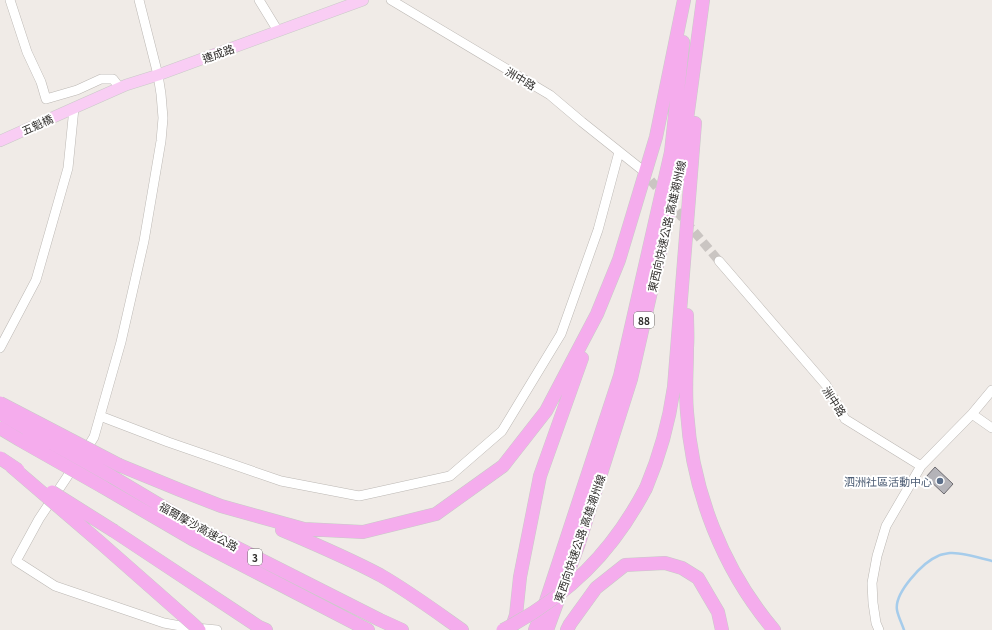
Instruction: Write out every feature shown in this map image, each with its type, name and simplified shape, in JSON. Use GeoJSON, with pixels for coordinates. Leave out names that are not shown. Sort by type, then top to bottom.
{"type":"FeatureCollection","features":[{"type":"Feature","properties":{"kind":"highway"},"geometry":{"type":"LineString","coordinates":[[511,630],[516,614],[520,577],[540,476],[597,314],[619,260],[656,137],[684,0]]}},
{"type":"Feature","properties":{"kind":"highway","name":"東西向快速公路 高雄潮州線"},"geometry":{"type":"LineString","coordinates":[[535,630],[546,602],[620,376],[670,152],[688,0]]}},
{"type":"Feature","properties":{"kind":"highway"},"geometry":{"type":"LineString","coordinates":[[503,630],[551,602],[580,578],[602,555],[628,520],[646,488],[659,456],[664,440],[671,405],[676,369],[699,72],[703,0]]}},
{"type":"Feature","properties":{"kind":"highway","name":"東西向快速公路 高雄潮州線"},"geometry":{"type":"LineString","coordinates":[[547,630],[579,543],[631,379],[682,156],[703,0]]}},
{"type":"Feature","properties":{"kind":"highway"},"geometry":{"type":"LineString","coordinates":[[685,246],[688,347],[686,390],[687,411],[696,474],[708,515],[725,554],[759,611],[774,630]]}},
{"type":"Feature","properties":{"kind":"highway"},"geometry":{"type":"LineString","coordinates":[[221,506],[304,529],[363,532],[436,514],[503,466],[546,411],[597,314]]}},
{"type":"Feature","properties":{"kind":"highway"},"geometry":{"type":"LineString","coordinates":[[0,403],[115,471],[180,490],[348,558],[412,595],[462,630]]}},
{"type":"Feature","properties":{"kind":"highway","name":"福爾摩沙高速公路"},"geometry":{"type":"LineString","coordinates":[[0,413],[27,430],[115,471],[200,529],[402,630]]}},
{"type":"Feature","properties":{"kind":"highway","name":"福爾摩沙高速公路"},"geometry":{"type":"LineString","coordinates":[[0,428],[192,539],[368,630]]}},
{"type":"Feature","properties":{"kind":"highway"},"geometry":{"type":"LineString","coordinates":[[0,458],[259,627],[266,630]]}},
{"type":"Feature","properties":{"kind":"highway"},"geometry":{"type":"LineString","coordinates":[[11,466],[199,630]]}},
{"type":"Feature","properties":{"kind":"highway"},"geometry":{"type":"LineString","coordinates":[[567,630],[596,588],[625,565],[665,563],[682,568],[698,578],[718,612],[722,630]]}},
{"type":"Feature","properties":{"kind":"main road","name":"連成路"},"geometry":{"type":"LineString","coordinates":[[74,108],[120,88],[364,0]]}},
{"type":"Feature","properties":{"kind":"main road","name":"五魁橋"},"geometry":{"type":"LineString","coordinates":[[0,141],[74,108]]}},
{"type":"Feature","properties":{"kind":"street"},"geometry":{"type":"LineString","coordinates":[[10,0],[27,52],[46,99],[77,90],[101,79],[113,79],[120,88]]}},
{"type":"Feature","properties":{"kind":"street"},"geometry":{"type":"LineString","coordinates":[[139,0],[162,94],[163,118],[144,241],[121,342],[94,437],[39,519],[16,561],[55,586],[164,623],[217,630]]}},
{"type":"Feature","properties":{"kind":"street"},"geometry":{"type":"LineString","coordinates":[[259,0],[278,31]]}},
{"type":"Feature","properties":{"kind":"street","name":"洲中路"},"geometry":{"type":"LineString","coordinates":[[391,0],[550,95],[641,169]]}},
{"type":"Feature","properties":{"kind":"street"},"geometry":{"type":"LineString","coordinates":[[0,348],[36,280],[68,168],[74,108]]}},
{"type":"Feature","properties":{"kind":"street"},"geometry":{"type":"LineString","coordinates":[[100,416],[168,442],[281,481],[359,496],[450,476],[502,431],[561,334],[598,230],[619,152]]}},
{"type":"Feature","properties":{"kind":"street","name":"洲中路"},"geometry":{"type":"LineString","coordinates":[[719,261],[826,385],[845,419],[921,466]]}},
{"type":"Feature","properties":{"kind":"street"},"geometry":{"type":"LineString","coordinates":[[879,630],[876,623],[873,603],[872,583],[877,556],[886,526],[921,466],[972,414],[992,390]]}},
{"type":"Feature","properties":{"kind":"street"},"geometry":{"type":"LineString","coordinates":[[972,414],[992,428]]}},
{"type":"Feature","properties":{"kind":"building","name":"泗洲社區活動中心"},"geometry":{"type":"Polygon","coordinates":[[[935,467],[953,484],[944,494],[926,477],[935,467]]]}},
{"type":"Feature","properties":{"kind":"waterway"},"geometry":{"type":"LineString","coordinates":[[904,630],[897,610],[897,603],[900,595],[918,571],[932,559],[939,555],[955,553],[992,561]]}},
{"type":"Feature","properties":{"kind":"tunnel"},"geometry":{"type":"LineString","coordinates":[[642,170],[719,261]]}},
{"type":"Feature","properties":{"kind":"place","name":"泗洲社區活動中心"},"geometry":{"type":"Point","coordinates":[940,481]}}]}
